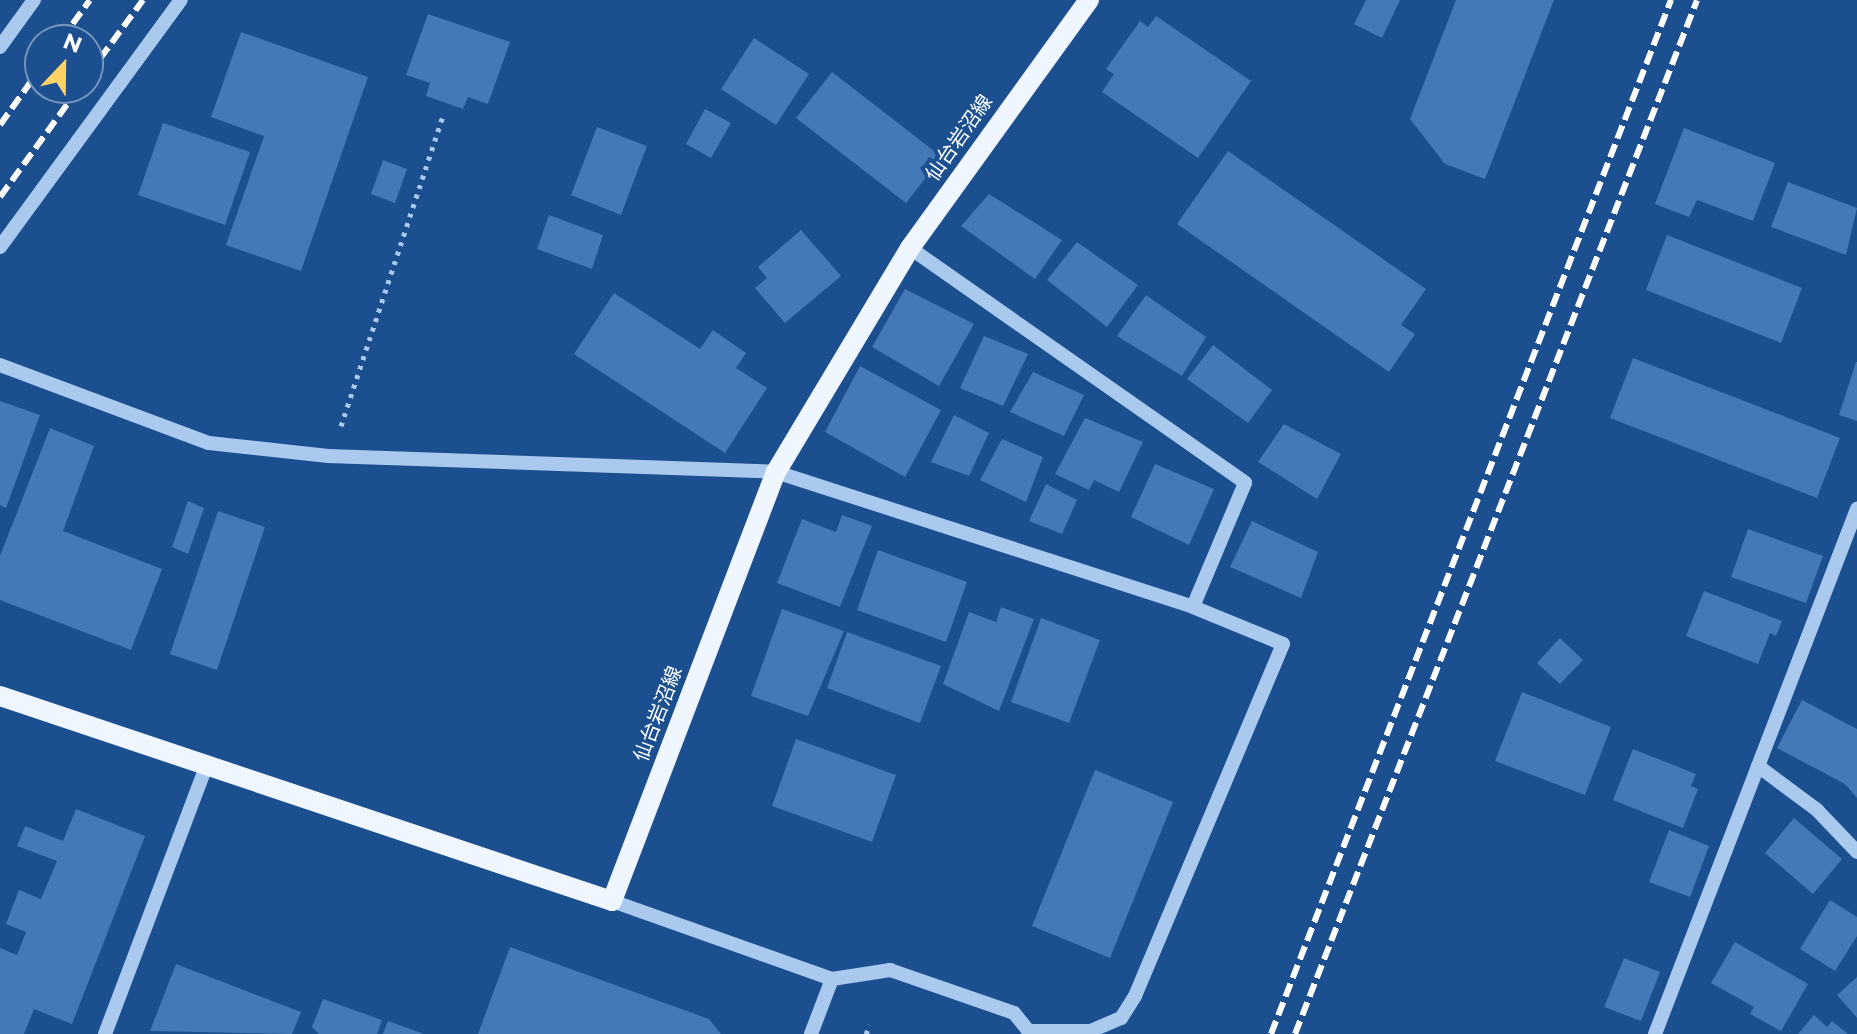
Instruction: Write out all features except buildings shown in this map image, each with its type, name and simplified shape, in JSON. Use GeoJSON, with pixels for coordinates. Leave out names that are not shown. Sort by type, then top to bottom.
{"type":"FeatureCollection","features":[{"type":"Feature","properties":{"kind":"main road","name":"仙台岩沼線"},"geometry":{"type":"LineString","coordinates":[[612,901],[776,472],[910,248],[1089,0]]}},
{"type":"Feature","properties":{"kind":"main road"},"geometry":{"type":"LineString","coordinates":[[0,696],[612,901]]}},
{"type":"Feature","properties":{"kind":"street"},"geometry":{"type":"LineString","coordinates":[[0,47],[34,0]]}},
{"type":"Feature","properties":{"kind":"street"},"geometry":{"type":"LineString","coordinates":[[0,247],[181,0]]}},
{"type":"Feature","properties":{"kind":"street"},"geometry":{"type":"LineString","coordinates":[[910,248],[1245,483],[1193,607]]}},
{"type":"Feature","properties":{"kind":"street"},"geometry":{"type":"LineString","coordinates":[[0,365],[209,443],[328,456],[776,472],[1193,607],[1283,644],[1135,996],[1121,1018],[1091,1031],[1030,1033],[1014,1013],[890,970],[832,979],[612,901]]}},
{"type":"Feature","properties":{"kind":"street"},"geometry":{"type":"LineString","coordinates":[[1655,1034],[1857,509]]}},
{"type":"Feature","properties":{"kind":"street"},"geometry":{"type":"LineString","coordinates":[[1758,766],[1817,810],[1857,852]]}},
{"type":"Feature","properties":{"kind":"street"},"geometry":{"type":"LineString","coordinates":[[105,1034],[206,767]]}},
{"type":"Feature","properties":{"kind":"street"},"geometry":{"type":"LineString","coordinates":[[811,1034],[832,979]]}},
{"type":"Feature","properties":{"kind":"path"},"geometry":{"type":"LineString","coordinates":[[328,456],[443,116]]}},
{"type":"Feature","properties":{"kind":"path"},"geometry":{"type":"LineString","coordinates":[[866,1034],[870,1025]]}},
{"type":"Feature","properties":{"kind":"railway"},"geometry":{"type":"LineString","coordinates":[[73,24],[90,0]]}},
{"type":"Feature","properties":{"kind":"railway"},"geometry":{"type":"LineString","coordinates":[[104,53],[143,0]]}},
{"type":"Feature","properties":{"kind":"railway"},"geometry":{"type":"LineString","coordinates":[[1271,1034],[1671,0]]}},
{"type":"Feature","properties":{"kind":"railway"},"geometry":{"type":"LineString","coordinates":[[1295,1034],[1697,0]]}},
{"type":"Feature","properties":{"kind":"railway"},"geometry":{"type":"LineString","coordinates":[[0,125],[24,91]]}},
{"type":"Feature","properties":{"kind":"railway"},"geometry":{"type":"LineString","coordinates":[[0,197],[67,104]]}}]}
